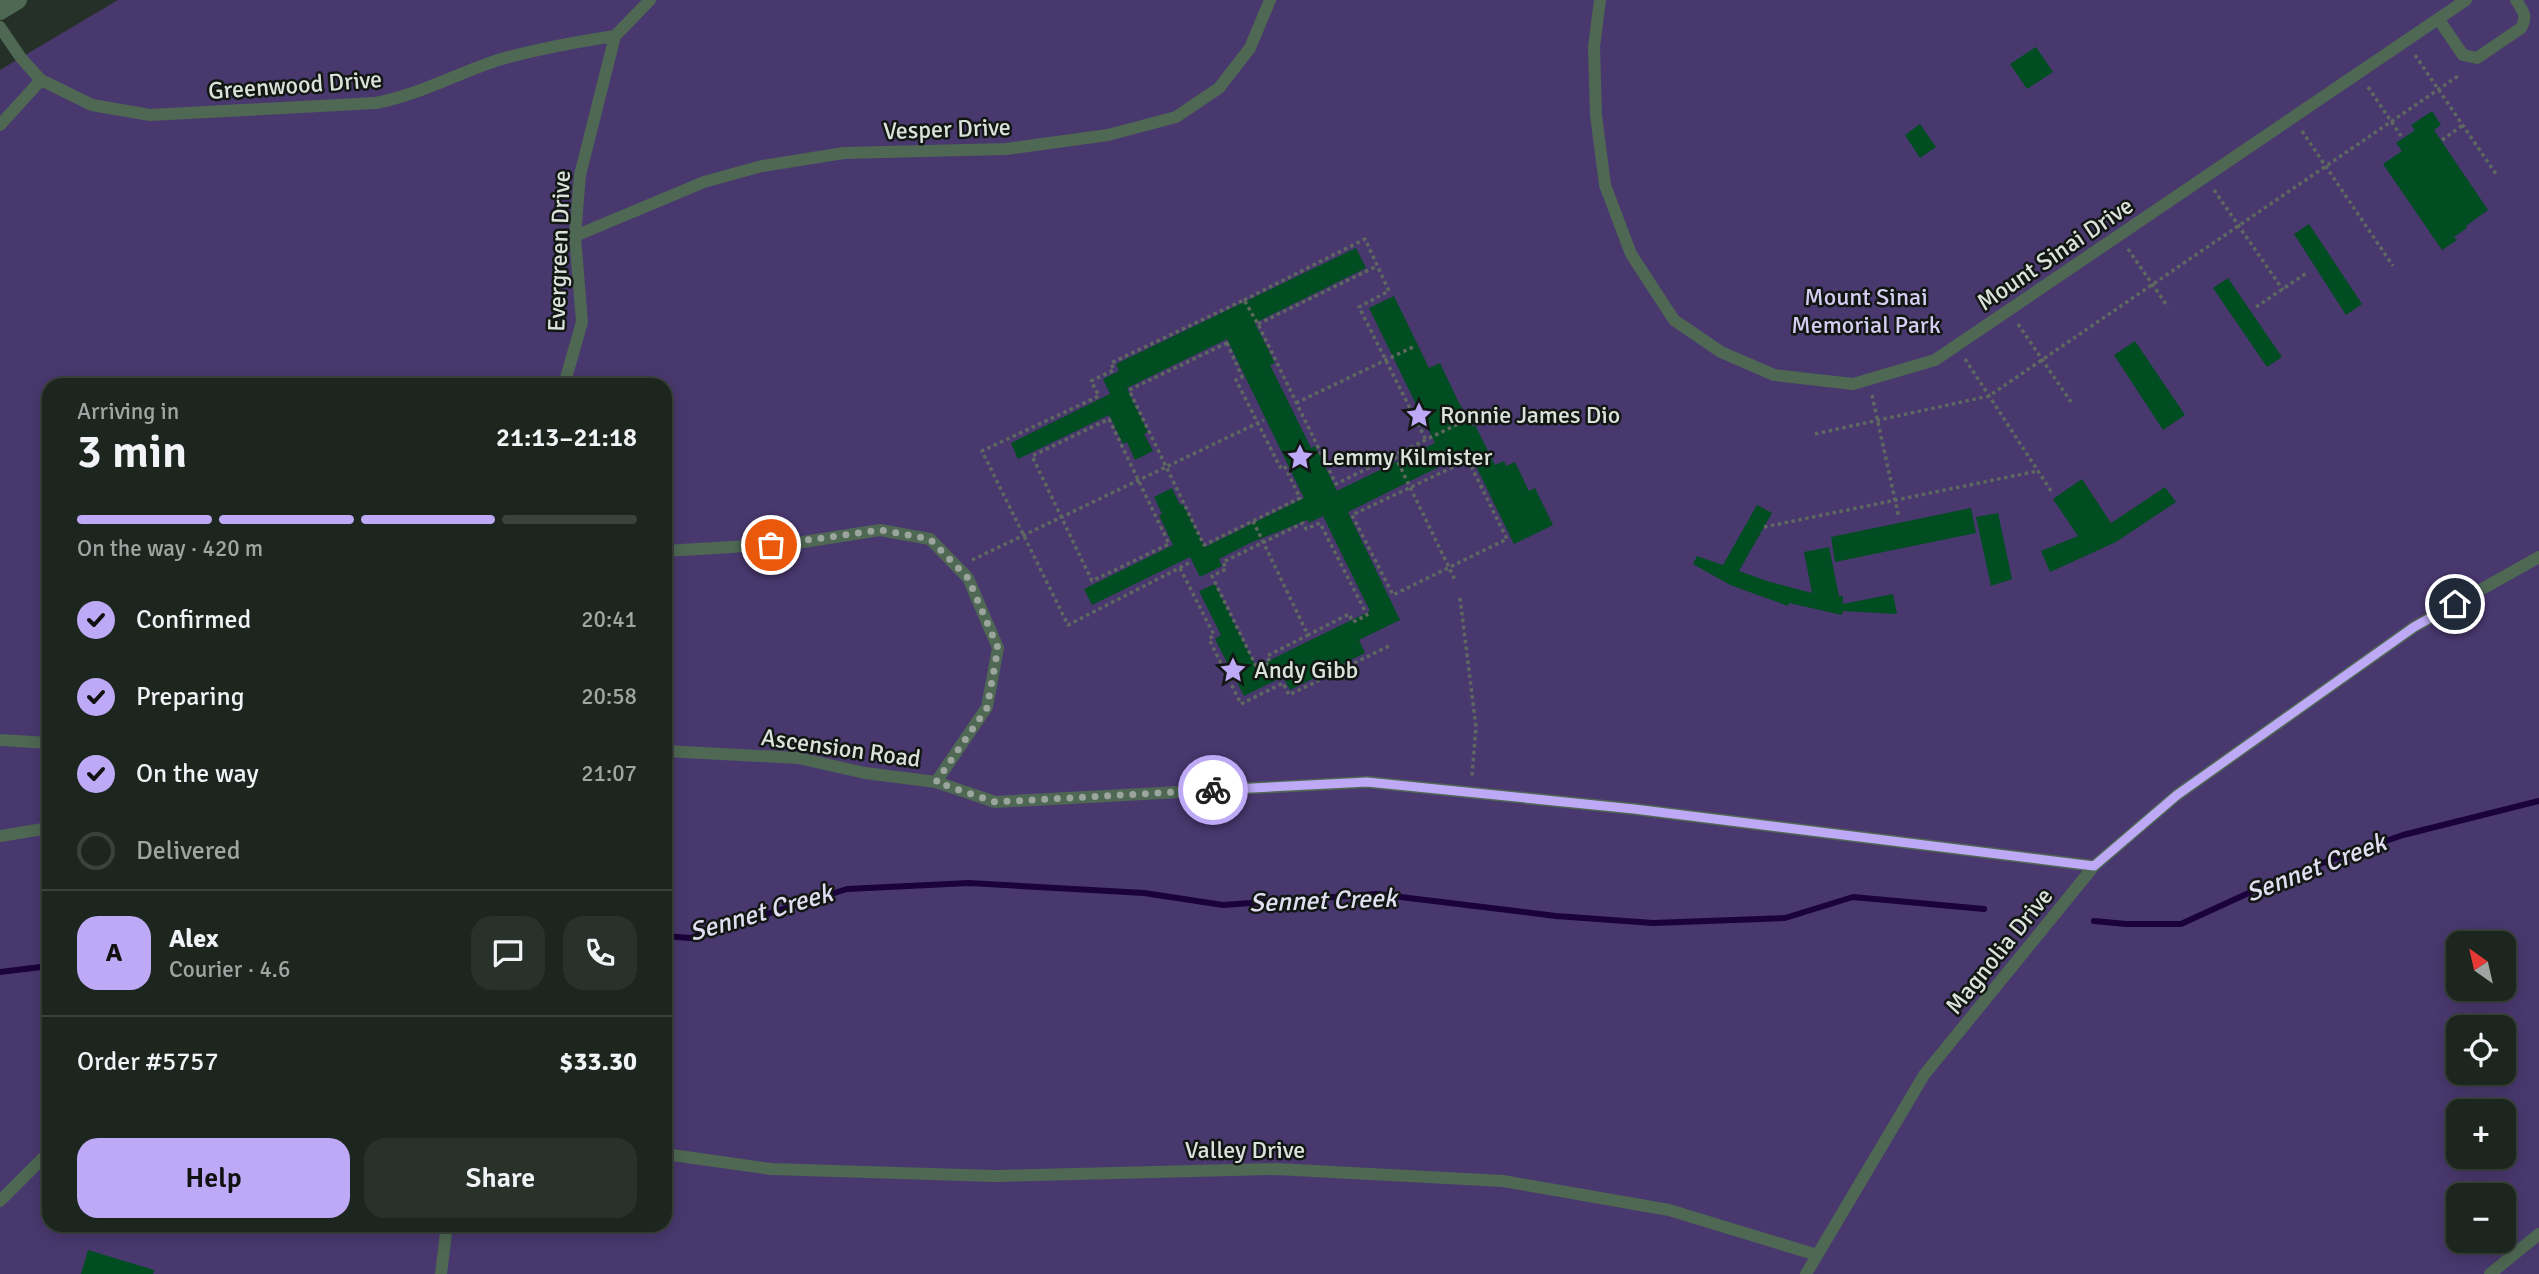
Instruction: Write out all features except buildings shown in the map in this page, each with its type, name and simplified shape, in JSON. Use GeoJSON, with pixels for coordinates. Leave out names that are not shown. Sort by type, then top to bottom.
{"type":"FeatureCollection","features":[{"type":"Feature","properties":{"kind":"street"},"geometry":{"type":"LineString","coordinates":[[0,11],[18,0]]}},
{"type":"Feature","properties":{"kind":"lane"},"geometry":{"type":"LineString","coordinates":[[615,36],[650,0]]}},
{"type":"Feature","properties":{"kind":"lane","name":"Vesper Drive"},"geometry":{"type":"LineString","coordinates":[[575,236],[704,182],[762,166],[844,153],[1006,149],[1108,135],[1176,117],[1219,88],[1250,48],[1270,0]]}},
{"type":"Feature","properties":{"kind":"lane","name":"Mount Sinai Drive"},"geometry":{"type":"LineString","coordinates":[[1600,0],[1594,47],[1595,115],[1605,185],[1631,254],[1674,320],[1721,352],[1774,375],[1853,384],[1935,360],[2466,0]]}},
{"type":"Feature","properties":{"kind":"lane"},"geometry":{"type":"LineString","coordinates":[[2439,19],[2463,55],[2477,58],[2521,28],[2525,13],[2516,0]]}},
{"type":"Feature","properties":{"kind":"lane","name":"Greenwood Drive"},"geometry":{"type":"LineString","coordinates":[[0,27],[21,58],[41,80],[92,105],[150,114],[376,103],[406,97],[496,61],[561,43],[615,36]]}},
{"type":"Feature","properties":{"kind":"lane","name":"Evergreen Drive"},"geometry":{"type":"LineString","coordinates":[[566,378],[582,322],[575,236],[580,176],[615,36]]}},
{"type":"Feature","properties":{"kind":"lane"},"geometry":{"type":"LineString","coordinates":[[0,125],[41,80]]}},
{"type":"Feature","properties":{"kind":"lane"},"geometry":{"type":"LineString","coordinates":[[672,551],[797,543],[880,530],[930,539],[968,578],[998,648],[987,708],[936,782]]}},
{"type":"Feature","properties":{"kind":"lane","name":"Magnolia Drive"},"geometry":{"type":"LineString","coordinates":[[1806,1274],[1924,1075],[2094,866],[2177,795],[2414,627],[2539,556]]}},
{"type":"Feature","properties":{"kind":"lane"},"geometry":{"type":"LineString","coordinates":[[0,740],[42,743]]}},
{"type":"Feature","properties":{"kind":"lane","name":"Ascension Road"},"geometry":{"type":"LineString","coordinates":[[672,751],[797,758],[865,773],[936,782],[995,802],[1367,782],[1634,809],[2094,866]]}},
{"type":"Feature","properties":{"kind":"lane"},"geometry":{"type":"LineString","coordinates":[[0,836],[42,829]]}},
{"type":"Feature","properties":{"kind":"lane","name":"Valley Drive"},"geometry":{"type":"LineString","coordinates":[[672,1155],[771,1169],[995,1176],[1276,1169],[1503,1181],[1669,1210],[1817,1255]]}},
{"type":"Feature","properties":{"kind":"lane"},"geometry":{"type":"LineString","coordinates":[[0,1201],[42,1159]]}},
{"type":"Feature","properties":{"kind":"lane"},"geometry":{"type":"LineString","coordinates":[[441,1274],[446,1232]]}},
{"type":"Feature","properties":{"kind":"lane"},"geometry":{"type":"LineString","coordinates":[[2490,1274],[2539,1234]]}},
{"type":"Feature","properties":{"kind":"path"},"geometry":{"type":"LineString","coordinates":[[2406,41],[2496,174]]}},
{"type":"Feature","properties":{"kind":"path"},"geometry":{"type":"LineString","coordinates":[[2359,74],[2401,136]]}},
{"type":"Feature","properties":{"kind":"path"},"geometry":{"type":"LineString","coordinates":[[1815,434],[1989,396],[2458,76]]}},
{"type":"Feature","properties":{"kind":"path"},"geometry":{"type":"LineString","coordinates":[[2293,117],[2393,266]]}},
{"type":"Feature","properties":{"kind":"path"},"geometry":{"type":"LineString","coordinates":[[2442,140],[2463,125]]}},
{"type":"Feature","properties":{"kind":"path"},"geometry":{"type":"LineString","coordinates":[[2205,177],[2283,290]]}},
{"type":"Feature","properties":{"kind":"path"},"geometry":{"type":"LineString","coordinates":[[2119,236],[2168,307]]}},
{"type":"Feature","properties":{"kind":"path"},"geometry":{"type":"LineString","coordinates":[[1189,564],[1068,625],[982,451],[1100,396],[1091,381],[1114,370],[1111,363],[1365,239],[1389,291],[1359,307],[1426,440]]}},
{"type":"Feature","properties":{"kind":"path"},"geometry":{"type":"LineString","coordinates":[[1258,324],[1377,266]]}},
{"type":"Feature","properties":{"kind":"path"},"geometry":{"type":"LineString","coordinates":[[2256,307],[2308,272]]}},
{"type":"Feature","properties":{"kind":"path"},"geometry":{"type":"LineString","coordinates":[[1244,300],[1336,484],[1466,420]]}},
{"type":"Feature","properties":{"kind":"path"},"geometry":{"type":"LineString","coordinates":[[2009,310],[2071,402]]}},
{"type":"Feature","properties":{"kind":"path"},"geometry":{"type":"LineString","coordinates":[[1227,343],[1242,377],[1236,380],[1280,467],[1284,465],[1300,498],[1204,544],[1167,466],[1129,390],[1227,343]]}},
{"type":"Feature","properties":{"kind":"path"},"geometry":{"type":"LineString","coordinates":[[1956,346],[2053,495]]}},
{"type":"Feature","properties":{"kind":"path"},"geometry":{"type":"LineString","coordinates":[[1296,403],[1413,347]]}},
{"type":"Feature","properties":{"kind":"path"},"geometry":{"type":"LineString","coordinates":[[1868,379],[1899,517]]}},
{"type":"Feature","properties":{"kind":"path"},"geometry":{"type":"LineString","coordinates":[[1109,419],[1138,480],[1169,544],[1092,581],[1032,456],[1109,419]]}},
{"type":"Feature","properties":{"kind":"path"},"geometry":{"type":"LineString","coordinates":[[958,568],[1264,420]]}},
{"type":"Feature","properties":{"kind":"path"},"geometry":{"type":"LineString","coordinates":[[1395,456],[1456,582]]}},
{"type":"Feature","properties":{"kind":"path"},"geometry":{"type":"LineString","coordinates":[[1468,460],[1507,539],[1448,567],[1393,595],[1352,515],[1468,460]]}},
{"type":"Feature","properties":{"kind":"path"},"geometry":{"type":"LineString","coordinates":[[1764,527],[2038,471]]}},
{"type":"Feature","properties":{"kind":"path"},"geometry":{"type":"LineString","coordinates":[[1253,521],[1308,635]]}},
{"type":"Feature","properties":{"kind":"path"},"geometry":{"type":"LineString","coordinates":[[1303,523],[1306,529],[1320,523],[1367,615],[1353,622],[1349,614],[1308,635],[1267,656],[1270,663],[1257,668],[1212,576],[1226,569],[1223,562],[1303,523]]}},
{"type":"Feature","properties":{"kind":"path"},"geometry":{"type":"LineString","coordinates":[[1180,568],[1214,635],[1209,639],[1241,704],[1283,683],[1289,695],[1391,645]]}},
{"type":"Feature","properties":{"kind":"path"},"geometry":{"type":"LineString","coordinates":[[1460,598],[1476,727],[1470,792]]}},
{"type":"Feature","properties":{"kind":"green space","name":"Mount Sinai Memorial Park"},"geometry":{"type":"Polygon","coordinates":[[[118,0],[2539,0],[2539,1274],[0,1274],[0,70],[118,0]]]}},
{"type":"Feature","properties":{"kind":"waterway","name":"Sennet Creek"},"geometry":{"type":"LineString","coordinates":[[2094,921],[2181,924],[2288,875],[2403,835],[2539,801]]}},
{"type":"Feature","properties":{"kind":"waterway","name":"Sennet Creek"},"geometry":{"type":"LineString","coordinates":[[672,937],[690,938],[847,889],[969,883],[1144,893],[1223,905],[1376,894],[1556,916],[1653,923],[1785,918],[1853,897],[1984,909]]}},
{"type":"Feature","properties":{"kind":"waterway","name":"Sennet Creek"},"geometry":{"type":"LineString","coordinates":[[0,972],[42,967]]}},
{"type":"Feature","properties":{"kind":"way so far"},"geometry":{"type":"LineString","coordinates":[[771,545],[880,530],[930,539],[968,578],[998,648],[987,708],[936,782],[995,802],[1213,790]]}},
{"type":"Feature","properties":{"kind":"place","name":"Ronnie James Dio"},"geometry":{"type":"Point","coordinates":[1419,415]}},
{"type":"Feature","properties":{"kind":"place","name":"Lemmy Kilmister"},"geometry":{"type":"Point","coordinates":[1300,457]}},
{"type":"Feature","properties":{"kind":"place","name":"Andy Gibb"},"geometry":{"type":"Point","coordinates":[1233,670]}},
{"type":"Feature","properties":{"kind":"route"},"geometry":{"type":"LineString","coordinates":[[1213,790],[1367,782],[1634,809],[2094,866],[2177,795],[2414,627],[2455,604]]}}]}
